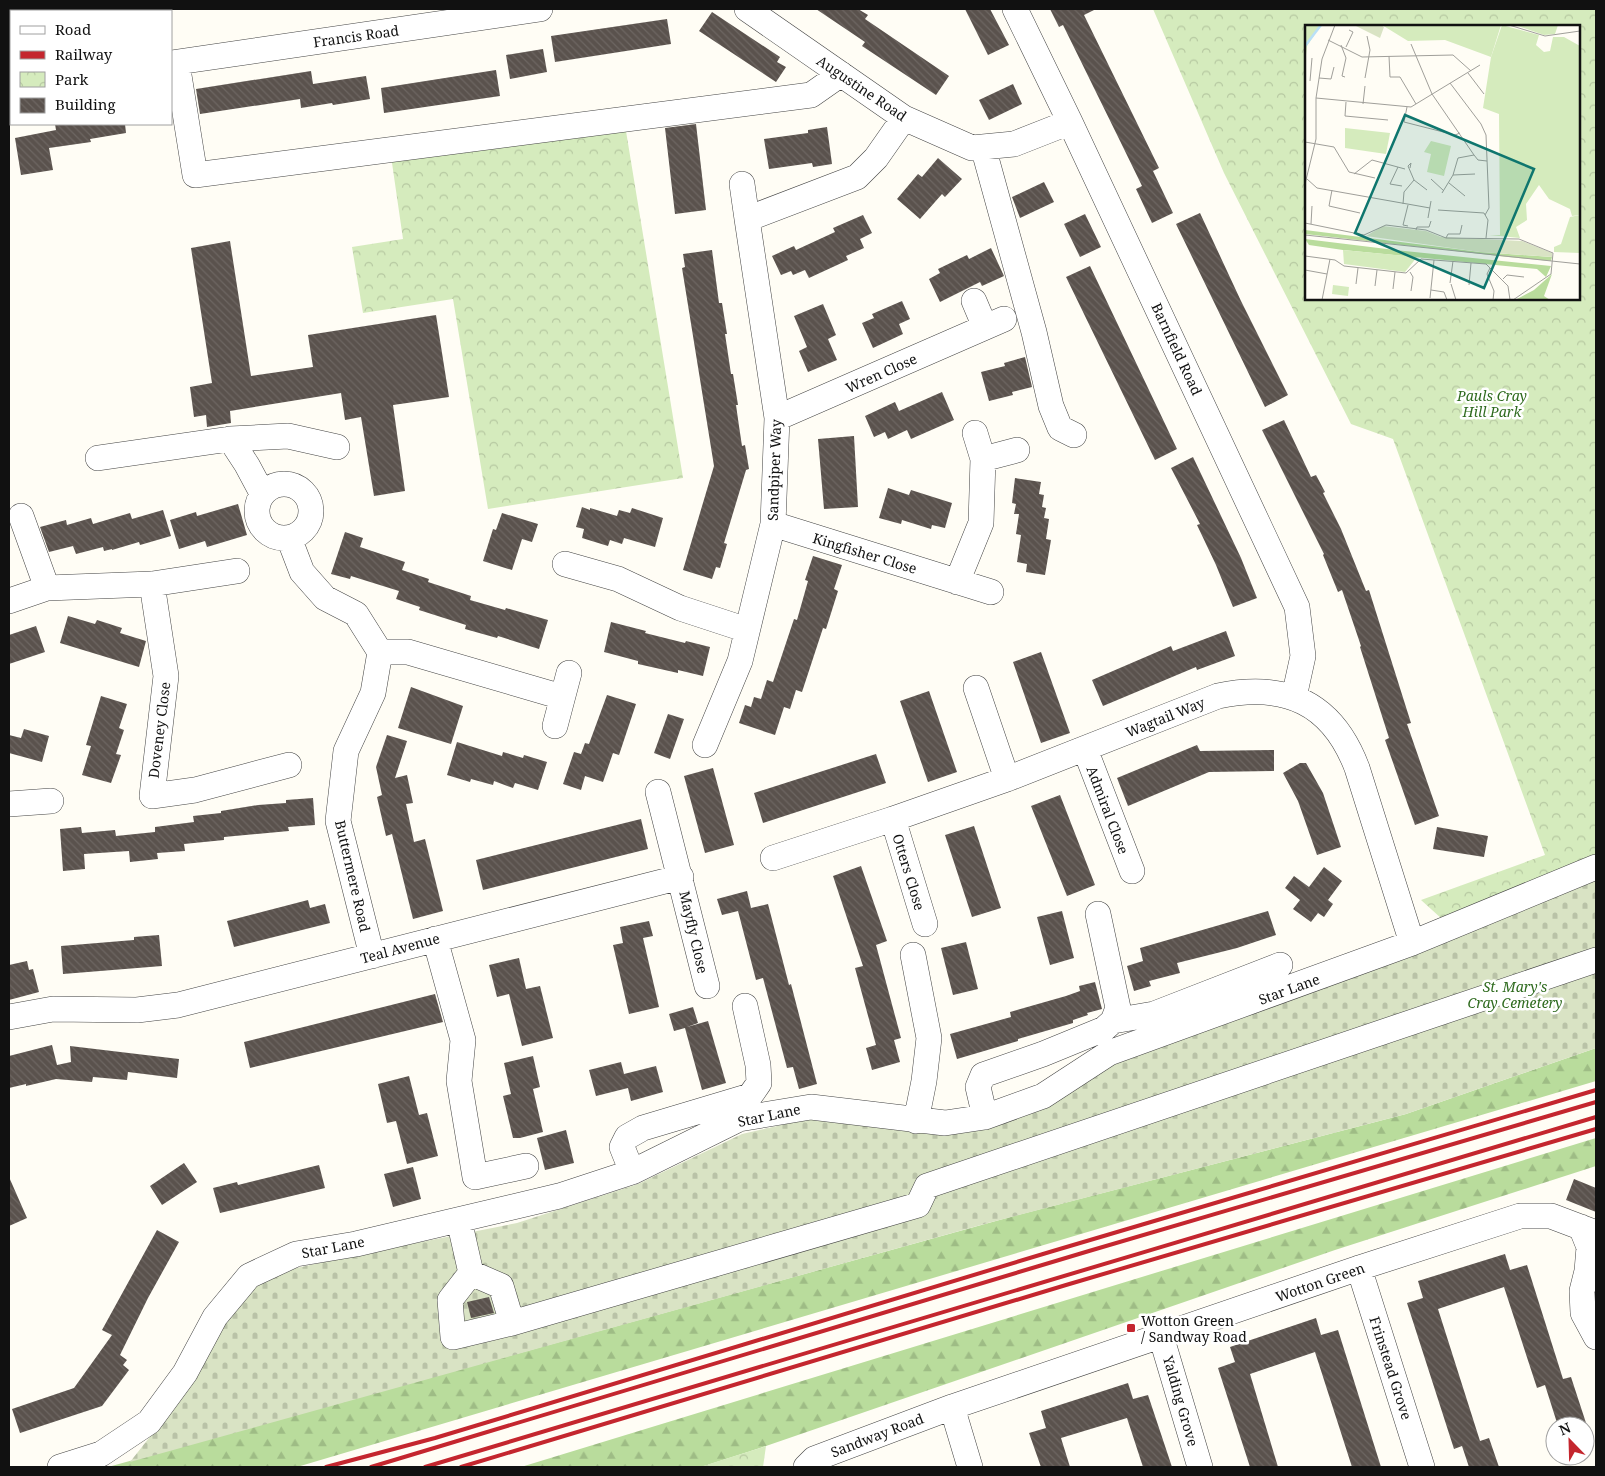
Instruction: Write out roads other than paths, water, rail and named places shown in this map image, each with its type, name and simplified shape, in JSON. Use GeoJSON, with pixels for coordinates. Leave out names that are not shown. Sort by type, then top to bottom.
{"type":"FeatureCollection","features":[{"type":"Feature","properties":{"kind":"street","name":"Francis Road"},"geometry":{"type":"LineString","coordinates":[[174,63],[540,9]]}},
{"type":"Feature","properties":{"kind":"street","name":"Augustine Road"},"geometry":{"type":"LineString","coordinates":[[747,9],[904,118],[972,148],[1014,144],[1070,122]]}},
{"type":"Feature","properties":{"kind":"street","name":"Barnfield Road"},"geometry":{"type":"LineString","coordinates":[[1015,9],[1070,122],[1297,607],[1303,656],[1294,697]]}},
{"type":"Feature","properties":{"kind":"street"},"geometry":{"type":"LineString","coordinates":[[174,63],[196,175],[811,95],[841,74]]}},
{"type":"Feature","properties":{"kind":"street"},"geometry":{"type":"LineString","coordinates":[[747,219],[858,178],[876,158],[904,118]]}},
{"type":"Feature","properties":{"kind":"street"},"geometry":{"type":"LineString","coordinates":[[983,147],[1034,332],[1051,406],[1060,428],[1074,435]]}},
{"type":"Feature","properties":{"kind":"street","name":"Sandpiper Way"},"geometry":{"type":"LineString","coordinates":[[705,744],[740,661],[773,524],[777,418],[742,184]]}},
{"type":"Feature","properties":{"kind":"street","name":"Wren Close"},"geometry":{"type":"LineString","coordinates":[[777,418],[994,323],[974,301]]}},
{"type":"Feature","properties":{"kind":"street"},"geometry":{"type":"LineString","coordinates":[[957,582],[980,523],[983,459],[975,433]]}},
{"type":"Feature","properties":{"kind":"street"},"geometry":{"type":"LineString","coordinates":[[98,458],[230,439],[288,436],[337,447]]}},
{"type":"Feature","properties":{"kind":"street"},"geometry":{"type":"LineString","coordinates":[[230,439],[262,493]]}},
{"type":"Feature","properties":{"kind":"street"},"geometry":{"type":"LineString","coordinates":[[983,459],[1017,450]]}},
{"type":"Feature","properties":{"kind":"street"},"geometry":{"type":"LineString","coordinates":[[277,483],[295,485],[308,496],[312,513],[304,529],[289,538],[274,537],[260,526],[256,509],[262,493],[277,483]]}},
{"type":"Feature","properties":{"kind":"street"},"geometry":{"type":"LineString","coordinates":[[21,516],[47,588]]}},
{"type":"Feature","properties":{"kind":"street","name":"Kingfisher Close"},"geometry":{"type":"LineString","coordinates":[[773,524],[991,592]]}},
{"type":"Feature","properties":{"kind":"street"},"geometry":{"type":"LineString","coordinates":[[289,538],[302,572],[325,598],[356,614],[380,652],[408,652],[562,697]]}},
{"type":"Feature","properties":{"kind":"street"},"geometry":{"type":"LineString","coordinates":[[565,564],[618,579],[680,608],[747,630]]}},
{"type":"Feature","properties":{"kind":"street"},"geometry":{"type":"LineString","coordinates":[[9,601],[47,588],[152,584],[237,571]]}},
{"type":"Feature","properties":{"kind":"street","name":"Doveney Close"},"geometry":{"type":"LineString","coordinates":[[152,584],[166,676],[152,796],[195,790],[289,765]]}},
{"type":"Feature","properties":{"kind":"street","name":"Buttermere Road"},"geometry":{"type":"LineString","coordinates":[[372,956],[338,821],[346,752],[373,693],[380,652]]}},
{"type":"Feature","properties":{"kind":"street"},"geometry":{"type":"LineString","coordinates":[[555,726],[569,673]]}},
{"type":"Feature","properties":{"kind":"street"},"geometry":{"type":"LineString","coordinates":[[976,688],[1007,779]]}},
{"type":"Feature","properties":{"kind":"street","name":"Wagtail Way"},"geometry":{"type":"LineString","coordinates":[[773,858],[1007,779],[1218,696],[1240,692],[1271,692],[1294,697],[1311,706],[1330,721],[1345,740],[1351,752],[1412,943]]}},
{"type":"Feature","properties":{"kind":"street","name":"Admiral Close"},"geometry":{"type":"LineString","coordinates":[[1085,749],[1132,871]]}},
{"type":"Feature","properties":{"kind":"street"},"geometry":{"type":"LineString","coordinates":[[658,792],[680,878]]}},
{"type":"Feature","properties":{"kind":"street"},"geometry":{"type":"LineString","coordinates":[[9,804],[51,801]]}},
{"type":"Feature","properties":{"kind":"street","name":"Otters Close"},"geometry":{"type":"LineString","coordinates":[[893,819],[925,924]]}},
{"type":"Feature","properties":{"kind":"street","name":"Star Lane"},"geometry":{"type":"LineString","coordinates":[[60,1467],[101,1454],[149,1422],[185,1373],[215,1317],[249,1276],[296,1254],[356,1244],[559,1196],[632,1172],[739,1119],[811,1107],[945,1123],[985,1117],[1044,1096],[1109,1053],[1412,943],[1596,867]]}},
{"type":"Feature","properties":{"kind":"street","name":"Teal Avenue"},"geometry":{"type":"LineString","coordinates":[[20,1015],[53,1009],[137,1010],[178,1006],[680,878]]}},
{"type":"Feature","properties":{"kind":"street","name":"Mayfly Close"},"geometry":{"type":"LineString","coordinates":[[680,878],[707,986]]}},
{"type":"Feature","properties":{"kind":"street"},"geometry":{"type":"LineString","coordinates":[[1098,914],[1118,1008],[1113,1021]]}},
{"type":"Feature","properties":{"kind":"street"},"geometry":{"type":"LineString","coordinates":[[435,939],[463,1040],[459,1081],[475,1177],[526,1166]]}},
{"type":"Feature","properties":{"kind":"street"},"geometry":{"type":"LineString","coordinates":[[913,955],[929,1038],[924,1081],[916,1121]]}},
{"type":"Feature","properties":{"kind":"street"},"geometry":{"type":"LineString","coordinates":[[471,1273],[450,1300],[453,1338],[512,1323],[918,1205],[927,1186],[1596,960]]}},
{"type":"Feature","properties":{"kind":"street","name":"Star Lane"},"geometry":{"type":"LineString","coordinates":[[985,1117],[978,1087],[983,1074],[1043,1054],[1104,1029],[1113,1021],[1154,1014],[1280,965]]}},
{"type":"Feature","properties":{"kind":"street","name":"Star Lane"},"geometry":{"type":"LineString","coordinates":[[632,1172],[622,1147],[627,1137],[643,1128],[750,1096],[759,1083],[758,1065],[746,1006]]}},
{"type":"Feature","properties":{"kind":"street","name":"Wotton Green"},"geometry":{"type":"LineString","coordinates":[[952,1408],[1359,1268],[1520,1216],[1551,1216],[1589,1230],[1587,1271],[1582,1291],[1583,1313],[1596,1337]]}},
{"type":"Feature","properties":{"kind":"street"},"geometry":{"type":"LineString","coordinates":[[459,1220],[471,1273]]}},
{"type":"Feature","properties":{"kind":"street","name":"Frinstead Grove"},"geometry":{"type":"LineString","coordinates":[[1359,1268],[1422,1467]]}},
{"type":"Feature","properties":{"kind":"street"},"geometry":{"type":"LineString","coordinates":[[471,1273],[501,1286],[512,1323]]}},
{"type":"Feature","properties":{"kind":"street","name":"Yalding Grove"},"geometry":{"type":"LineString","coordinates":[[1161,1336],[1200,1467]]}},
{"type":"Feature","properties":{"kind":"street"},"geometry":{"type":"LineString","coordinates":[[952,1408],[970,1467]]}},
{"type":"Feature","properties":{"kind":"street","name":"Sandway Road"},"geometry":{"type":"LineString","coordinates":[[806,1467],[814,1459],[952,1408]]}},
{"type":"Feature","properties":{"kind":"railway"},"geometry":{"type":"LineString","coordinates":[[326,1467],[435,1438],[1053,1251],[1596,1090]]}},
{"type":"Feature","properties":{"kind":"railway"},"geometry":{"type":"LineString","coordinates":[[371,1467],[1089,1251],[1596,1102]]}},
{"type":"Feature","properties":{"kind":"railway"},"geometry":{"type":"LineString","coordinates":[[425,1467],[1596,1117]]}},
{"type":"Feature","properties":{"kind":"railway"},"geometry":{"type":"LineString","coordinates":[[461,1467],[1066,1285],[1596,1129]]}},
{"type":"Feature","properties":{"kind":"place","name":"Wotton Green / Sandway Road"},"geometry":{"type":"Point","coordinates":[1131,1328]}},
{"type":"Feature","properties":{"kind":"park label","name":"Pauls Cray Hill Park"},"geometry":{"type":"Point","coordinates":[1492,404]}},
{"type":"Feature","properties":{"kind":"park label","name":"St. Mary's Cray Cemetery"},"geometry":{"type":"Point","coordinates":[1515,994]}}]}
